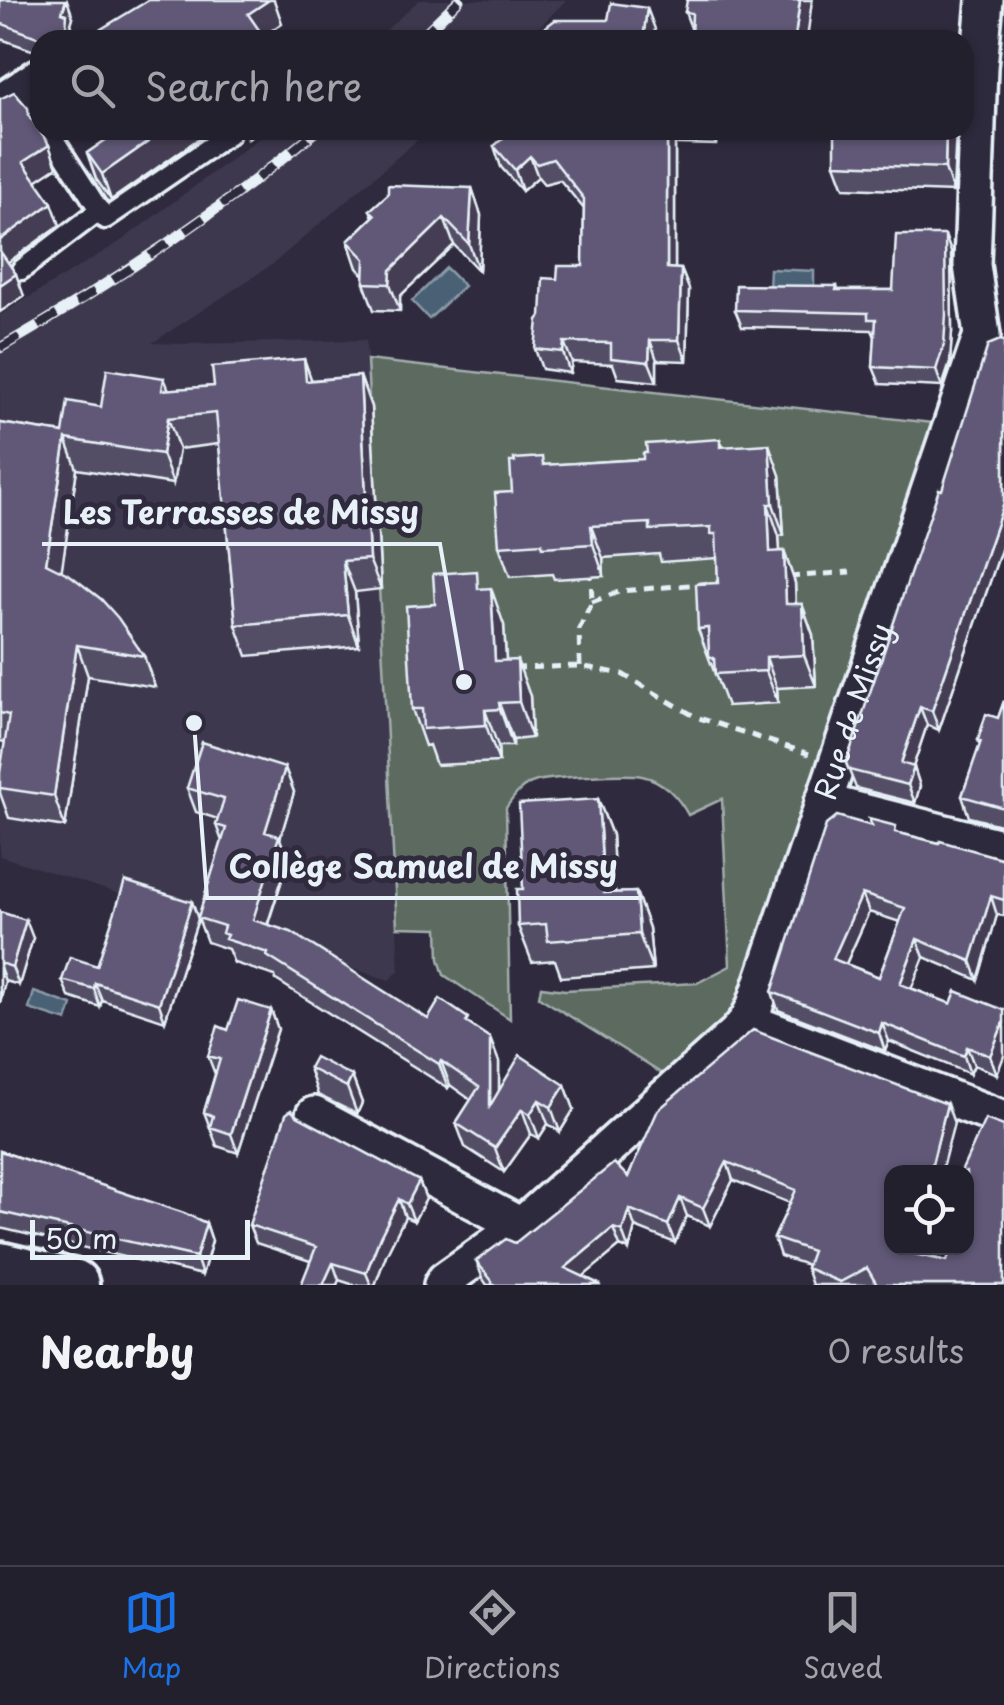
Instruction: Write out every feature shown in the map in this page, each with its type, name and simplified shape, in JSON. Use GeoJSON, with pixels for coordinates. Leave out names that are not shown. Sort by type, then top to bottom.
{"type":"FeatureCollection","features":[{"type":"Feature","properties":{"kind":"main road"},"geometry":{"type":"LineString","coordinates":[[0,1268],[73,1285]]}},
{"type":"Feature","properties":{"kind":"street","name":"Rue de Missy"},"geometry":{"type":"LineString","coordinates":[[442,1285],[521,1226],[736,1034],[754,1008],[836,763],[993,336],[972,266],[985,0]]}},
{"type":"Feature","properties":{"kind":"street"},"geometry":{"type":"LineString","coordinates":[[823,802],[1004,848]]}},
{"type":"Feature","properties":{"kind":"street"},"geometry":{"type":"LineString","coordinates":[[747,1021],[1004,1120]]}},
{"type":"Feature","properties":{"kind":"street"},"geometry":{"type":"LineString","coordinates":[[314,1116],[521,1226]]}},
{"type":"Feature","properties":{"kind":"lane"},"geometry":{"type":"LineString","coordinates":[[54,140],[105,218],[221,140]]}},
{"type":"Feature","properties":{"kind":"lane"},"geometry":{"type":"LineString","coordinates":[[20,270],[100,210]]}},
{"type":"Feature","properties":{"kind":"path"},"geometry":{"type":"LineString","coordinates":[[782,578],[850,572]]}},
{"type":"Feature","properties":{"kind":"path"},"geometry":{"type":"LineString","coordinates":[[580,666],[579,630],[592,602],[591,576]]}},
{"type":"Feature","properties":{"kind":"path"},"geometry":{"type":"LineString","coordinates":[[592,602],[621,591],[728,582]]}},
{"type":"Feature","properties":{"kind":"path"},"geometry":{"type":"LineString","coordinates":[[506,668],[580,666],[622,674],[696,717],[836,763]]}},
{"type":"Feature","properties":{"kind":"shaded area"},"geometry":{"type":"Polygon","coordinates":[[[419,0],[566,0],[537,30],[386,30],[419,0]]]}},
{"type":"Feature","properties":{"kind":"shaded area"},"geometry":{"type":"Polygon","coordinates":[[[257,140],[417,140],[273,264],[152,343],[366,340],[399,971],[389,980],[0,856],[0,315],[121,241],[257,140]]]}},
{"type":"Feature","properties":{"kind":"green space"},"geometry":{"type":"Polygon","coordinates":[[[367,360],[951,425],[754,1008],[680,1085],[539,997],[541,987],[565,990],[697,983],[730,966],[722,799],[688,815],[663,786],[634,775],[542,780],[518,793],[506,808],[510,1019],[444,975],[438,928],[397,927],[367,360]]]}},
{"type":"Feature","properties":{"kind":"water"},"geometry":{"type":"Polygon","coordinates":[[[446,268],[464,286],[429,319],[412,301],[446,268]]]}},
{"type":"Feature","properties":{"kind":"water"},"geometry":{"type":"Polygon","coordinates":[[[770,269],[814,271],[814,291],[769,290],[770,269]]]}},
{"type":"Feature","properties":{"kind":"water"},"geometry":{"type":"Polygon","coordinates":[[[34,992],[72,1005],[67,1021],[29,1009],[34,992]]]}},
{"type":"Feature","properties":{"kind":"building"},"geometry":{"type":"Polygon","coordinates":[[[0,0],[66,0],[62,12],[67,14],[66,27],[62,30],[30,30],[30,34],[0,23],[0,0]]]}},
{"type":"Feature","properties":{"kind":"building"},"geometry":{"type":"Polygon","coordinates":[[[149,0],[269,0],[248,14],[259,30],[100,30],[149,0]]]}},
{"type":"Feature","properties":{"kind":"building"},"geometry":{"type":"Polygon","coordinates":[[[687,0],[800,0],[796,30],[691,30],[692,13],[685,12],[687,0]]]}},
{"type":"Feature","properties":{"kind":"building"},"geometry":{"type":"Polygon","coordinates":[[[611,3],[647,8],[644,30],[543,30],[555,20],[608,20],[611,3]]]}},
{"type":"Feature","properties":{"kind":"building"},"geometry":{"type":"Polygon","coordinates":[[[14,92],[28,108],[30,140],[46,140],[49,145],[23,162],[52,203],[0,240],[0,99],[14,92]]]}},
{"type":"Feature","properties":{"kind":"building"},"geometry":{"type":"Polygon","coordinates":[[[106,140],[151,140],[102,174],[87,153],[106,140]]]}},
{"type":"Feature","properties":{"kind":"building"},"geometry":{"type":"Polygon","coordinates":[[[501,140],[667,140],[667,268],[681,269],[679,340],[650,340],[649,362],[611,358],[611,343],[564,342],[563,352],[535,349],[543,278],[557,279],[558,266],[583,266],[584,199],[553,159],[537,164],[530,156],[515,170],[494,146],[501,140]]]}},
{"type":"Feature","properties":{"kind":"building"},"geometry":{"type":"Polygon","coordinates":[[[835,140],[946,140],[945,168],[835,164],[835,140]]]}},
{"type":"Feature","properties":{"kind":"building"},"geometry":{"type":"Polygon","coordinates":[[[388,185],[472,188],[469,244],[444,218],[391,270],[390,284],[364,283],[365,259],[348,241],[375,215],[370,210],[388,194],[388,185]]]}},
{"type":"Feature","properties":{"kind":"building"},"geometry":{"type":"Polygon","coordinates":[[[896,235],[945,235],[944,345],[936,370],[873,367],[876,319],[868,319],[868,313],[735,310],[736,285],[893,290],[896,235]]]}},
{"type":"Feature","properties":{"kind":"building"},"geometry":{"type":"Polygon","coordinates":[[[0,251],[16,274],[0,285],[0,251]]]}},
{"type":"Feature","properties":{"kind":"building"},"geometry":{"type":"Polygon","coordinates":[[[1004,341],[1004,503],[932,711],[920,707],[901,763],[914,767],[908,785],[849,770],[846,763],[939,489],[942,490],[988,345],[1004,341]]]}},
{"type":"Feature","properties":{"kind":"building"},"geometry":{"type":"Polygon","coordinates":[[[304,359],[306,381],[360,376],[369,559],[343,561],[348,615],[236,625],[216,413],[168,418],[162,454],[66,439],[46,563],[70,575],[101,599],[144,656],[77,645],[54,796],[0,788],[9,715],[0,713],[0,423],[63,433],[68,401],[101,407],[107,369],[164,378],[162,390],[214,386],[212,367],[304,359]]]}},
{"type":"Feature","properties":{"kind":"building"},"geometry":{"type":"Polygon","coordinates":[[[720,439],[720,447],[769,444],[773,504],[768,504],[770,552],[784,551],[786,604],[802,604],[804,655],[766,657],[766,671],[715,674],[714,658],[709,656],[708,628],[698,629],[696,584],[718,583],[716,534],[711,534],[711,527],[650,530],[650,523],[591,526],[593,544],[499,546],[495,493],[512,492],[510,462],[514,459],[542,457],[543,465],[643,459],[646,444],[720,439]]]}},
{"type":"Feature","properties":{"kind":"building"},"geometry":{"type":"Polygon","coordinates":[[[477,571],[478,589],[491,588],[495,661],[517,660],[519,702],[499,703],[500,709],[485,710],[486,725],[423,729],[422,709],[412,709],[406,606],[435,604],[433,574],[477,571]]]}},
{"type":"Feature","properties":{"kind":"building"},"geometry":{"type":"Polygon","coordinates":[[[1004,701],[1004,808],[962,796],[986,714],[998,718],[1004,701]]]}},
{"type":"Feature","properties":{"kind":"building"},"geometry":{"type":"Polygon","coordinates":[[[202,742],[285,768],[265,832],[279,836],[253,920],[291,932],[428,1019],[440,999],[490,1038],[490,1106],[520,1055],[565,1085],[551,1107],[539,1100],[530,1114],[522,1109],[495,1148],[456,1123],[479,1087],[267,956],[268,953],[225,939],[224,926],[198,918],[226,828],[216,825],[224,799],[187,788],[202,742]]]}},
{"type":"Feature","properties":{"kind":"building"},"geometry":{"type":"Polygon","coordinates":[[[598,799],[604,893],[636,892],[639,934],[548,941],[546,924],[518,926],[517,889],[523,889],[519,804],[598,799]]]}},
{"type":"Feature","properties":{"kind":"building"},"geometry":{"type":"Polygon","coordinates":[[[837,816],[872,826],[869,819],[896,826],[895,832],[1004,859],[1004,900],[991,896],[971,961],[917,939],[900,984],[951,1004],[956,991],[1004,1010],[1004,1021],[990,1056],[967,1047],[964,1056],[882,1023],[879,1033],[772,992],[826,825],[837,816]],[[862,894],[833,959],[879,977],[905,908],[862,894]]]}},
{"type":"Feature","properties":{"kind":"building"},"geometry":{"type":"Polygon","coordinates":[[[125,881],[192,902],[159,1004],[95,983],[94,989],[62,980],[70,957],[97,966],[125,881]]]}},
{"type":"Feature","properties":{"kind":"building"},"geometry":{"type":"Polygon","coordinates":[[[0,912],[26,920],[12,967],[0,963],[0,912]]]}},
{"type":"Feature","properties":{"kind":"building"},"geometry":{"type":"Polygon","coordinates":[[[238,1000],[271,1010],[231,1134],[210,1127],[213,1116],[204,1112],[220,1059],[208,1056],[218,1026],[228,1030],[238,1000]]]}},
{"type":"Feature","properties":{"kind":"building"},"geometry":{"type":"Polygon","coordinates":[[[753,1030],[947,1104],[932,1165],[884,1165],[884,1255],[918,1255],[947,1261],[949,1255],[974,1255],[974,1165],[964,1165],[985,1119],[1004,1126],[1004,1285],[877,1285],[867,1268],[840,1282],[806,1268],[812,1251],[774,1238],[796,1190],[727,1162],[703,1208],[680,1198],[668,1225],[629,1209],[622,1231],[613,1228],[565,1268],[601,1285],[492,1285],[476,1261],[506,1239],[515,1243],[614,1163],[628,1177],[658,1110],[753,1030]]]}},
{"type":"Feature","properties":{"kind":"building"},"geometry":{"type":"Polygon","coordinates":[[[315,1057],[352,1076],[347,1087],[309,1068],[315,1057]]]}},
{"type":"Feature","properties":{"kind":"building"},"geometry":{"type":"Polygon","coordinates":[[[291,1110],[419,1181],[407,1204],[399,1199],[366,1273],[333,1263],[323,1285],[301,1285],[316,1247],[249,1225],[286,1114],[291,1110]]]}},
{"type":"Feature","properties":{"kind":"building"},"geometry":{"type":"Polygon","coordinates":[[[0,1151],[206,1223],[196,1257],[0,1212],[0,1151]]]}},
{"type":"Feature","properties":{"kind":"railway"},"geometry":{"type":"LineString","coordinates":[[428,30],[459,0]]}},
{"type":"Feature","properties":{"kind":"railway"},"geometry":{"type":"LineString","coordinates":[[0,348],[163,246],[304,140]]}},
{"type":"Feature","properties":{"kind":"place","name":"Les Terrasses de Missy"},"geometry":{"type":"Point","coordinates":[464,682]}},
{"type":"Feature","properties":{"kind":"place","name":"Collège Samuel de Missy"},"geometry":{"type":"Point","coordinates":[194,723]}}]}
